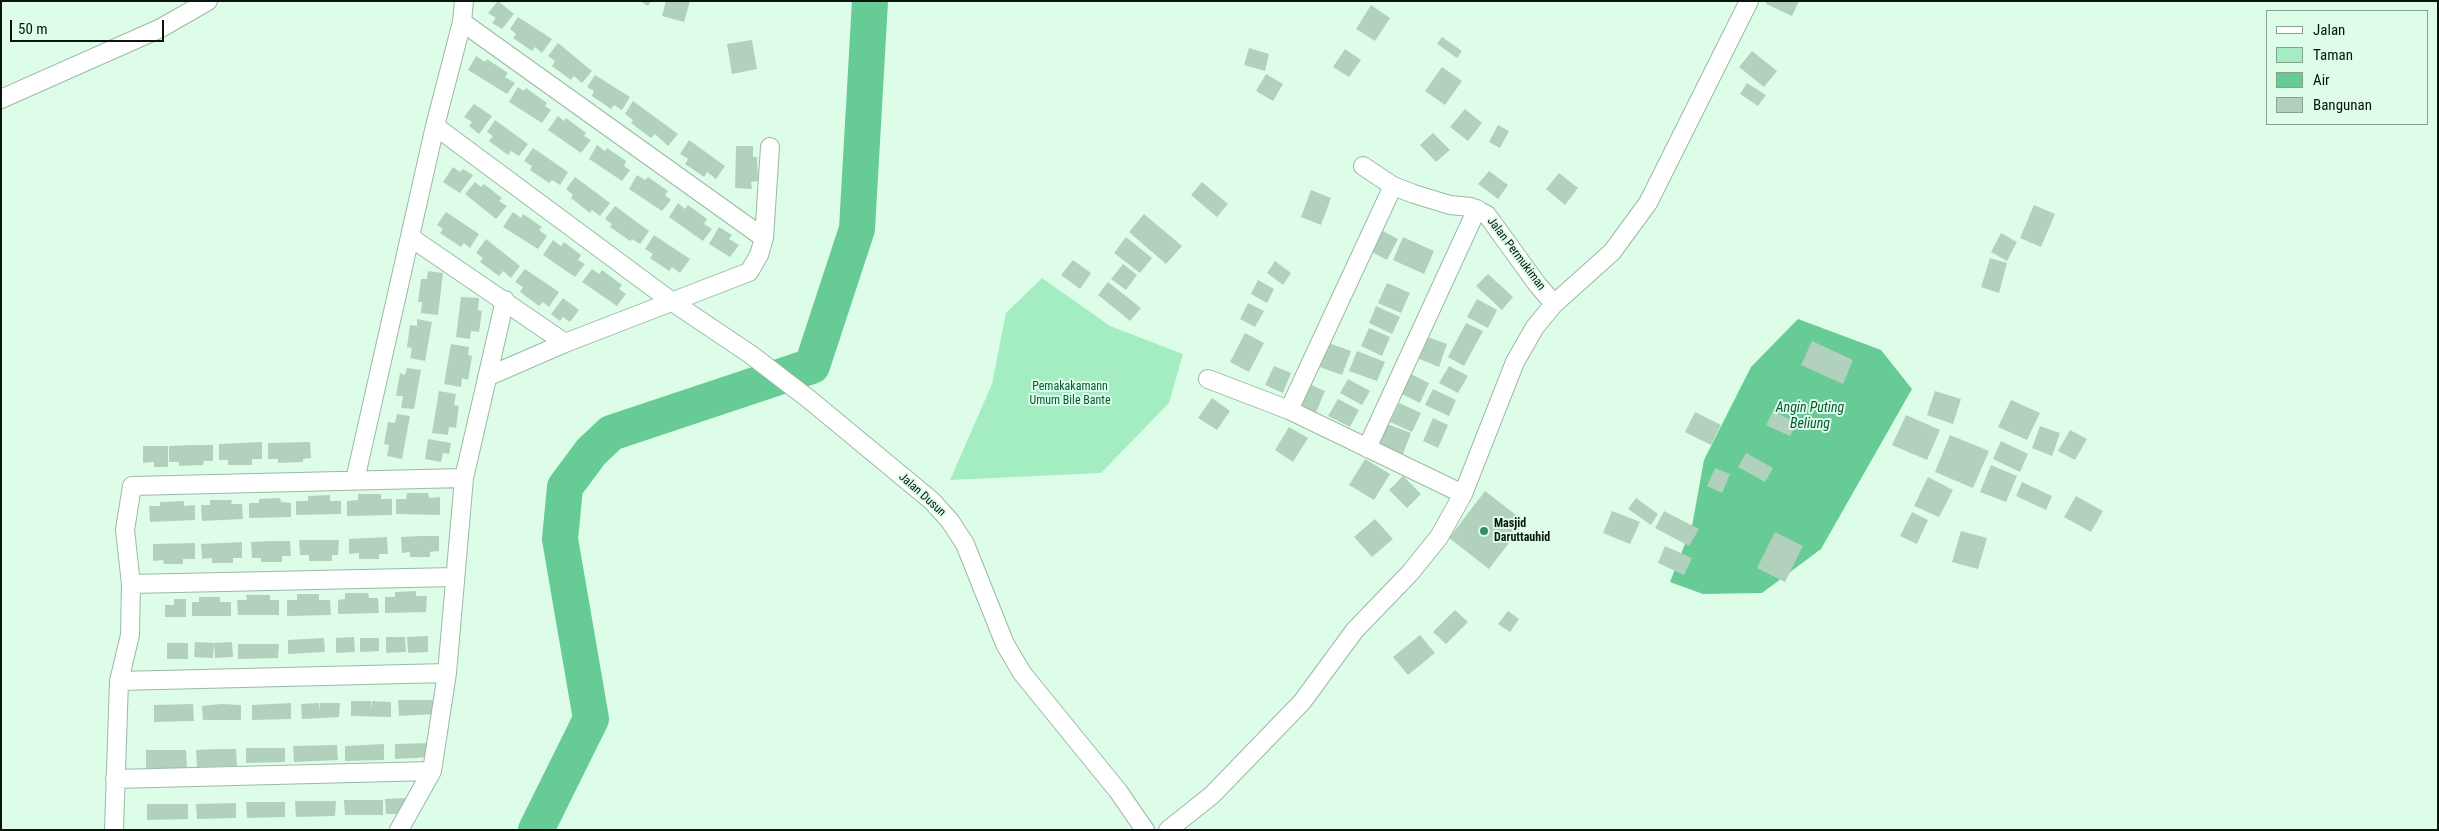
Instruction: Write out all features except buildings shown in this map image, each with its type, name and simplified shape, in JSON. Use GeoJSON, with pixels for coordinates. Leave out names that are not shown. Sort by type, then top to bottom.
{"type":"FeatureCollection","features":[{"type":"Feature","properties":{"kind":"street"},"geometry":{"type":"LineString","coordinates":[[1,99],[161,28],[208,1]]}},
{"type":"Feature","properties":{"kind":"street"},"geometry":{"type":"LineString","coordinates":[[355,480],[435,126],[462,22],[464,1]]}},
{"type":"Feature","properties":{"kind":"street"},"geometry":{"type":"LineString","coordinates":[[1168,830],[1212,795],[1302,702],[1355,630],[1410,573],[1439,536],[1462,494],[1515,362],[1535,327],[1554,304],[1612,252],[1648,203],[1749,1]]}},
{"type":"Feature","properties":{"kind":"street"},"geometry":{"type":"LineString","coordinates":[[462,22],[764,238]]}},
{"type":"Feature","properties":{"kind":"street","name":"Jalan Dusun"},"geometry":{"type":"LineString","coordinates":[[435,126],[671,301],[750,354],[810,400],[932,501],[950,521],[965,544],[1005,644],[1022,673],[1118,791],[1145,830]]}},
{"type":"Feature","properties":{"kind":"street"},"geometry":{"type":"LineString","coordinates":[[489,376],[565,343],[749,272],[759,255],[764,238],[770,147]]}},
{"type":"Feature","properties":{"kind":"street","name":"Jalan Permukiman"},"geometry":{"type":"LineString","coordinates":[[1363,166],[1393,186],[1450,205],[1477,209],[1487,214],[1536,284],[1554,304]]}},
{"type":"Feature","properties":{"kind":"street"},"geometry":{"type":"LineString","coordinates":[[1289,410],[1393,186]]}},
{"type":"Feature","properties":{"kind":"street"},"geometry":{"type":"LineString","coordinates":[[1368,448],[1477,209]]}},
{"type":"Feature","properties":{"kind":"street"},"geometry":{"type":"LineString","coordinates":[[410,237],[505,300],[565,343]]}},
{"type":"Feature","properties":{"kind":"street"},"geometry":{"type":"LineString","coordinates":[[399,830],[432,771],[447,673],[464,478],[505,300]]}},
{"type":"Feature","properties":{"kind":"street"},"geometry":{"type":"LineString","coordinates":[[1208,379],[1289,410],[1462,494]]}},
{"type":"Feature","properties":{"kind":"street"},"geometry":{"type":"LineString","coordinates":[[114,830],[119,681],[130,635],[131,584],[125,530],[132,486],[464,478]]}},
{"type":"Feature","properties":{"kind":"street"},"geometry":{"type":"LineString","coordinates":[[131,584],[454,577]]}},
{"type":"Feature","properties":{"kind":"street"},"geometry":{"type":"LineString","coordinates":[[119,681],[447,673]]}},
{"type":"Feature","properties":{"kind":"street"},"geometry":{"type":"LineString","coordinates":[[115,779],[432,771]]}},
{"type":"Feature","properties":{"kind":"green space","name":"Pemakakamann Umum Bile Bante"},"geometry":{"type":"Polygon","coordinates":[[[1042,278],[1110,326],[1183,354],[1169,403],[1101,473],[950,480],[992,384],[1006,313],[1042,278]]]}},
{"type":"Feature","properties":{"kind":"water","name":"Angin Puting Beliung"},"geometry":{"type":"Polygon","coordinates":[[[1798,319],[1881,350],[1912,389],[1821,549],[1762,593],[1703,594],[1670,582],[1692,526],[1704,460],[1751,367],[1798,319]]]}},
{"type":"Feature","properties":{"kind":"waterway"},"geometry":{"type":"LineString","coordinates":[[536,830],[591,719],[560,539],[565,487],[591,452],[611,433],[812,366],[857,229],[870,1]]}},
{"type":"Feature","properties":{"kind":"place","name":"Masjid Daruttauhid"},"geometry":{"type":"Point","coordinates":[1484,531]}}]}
